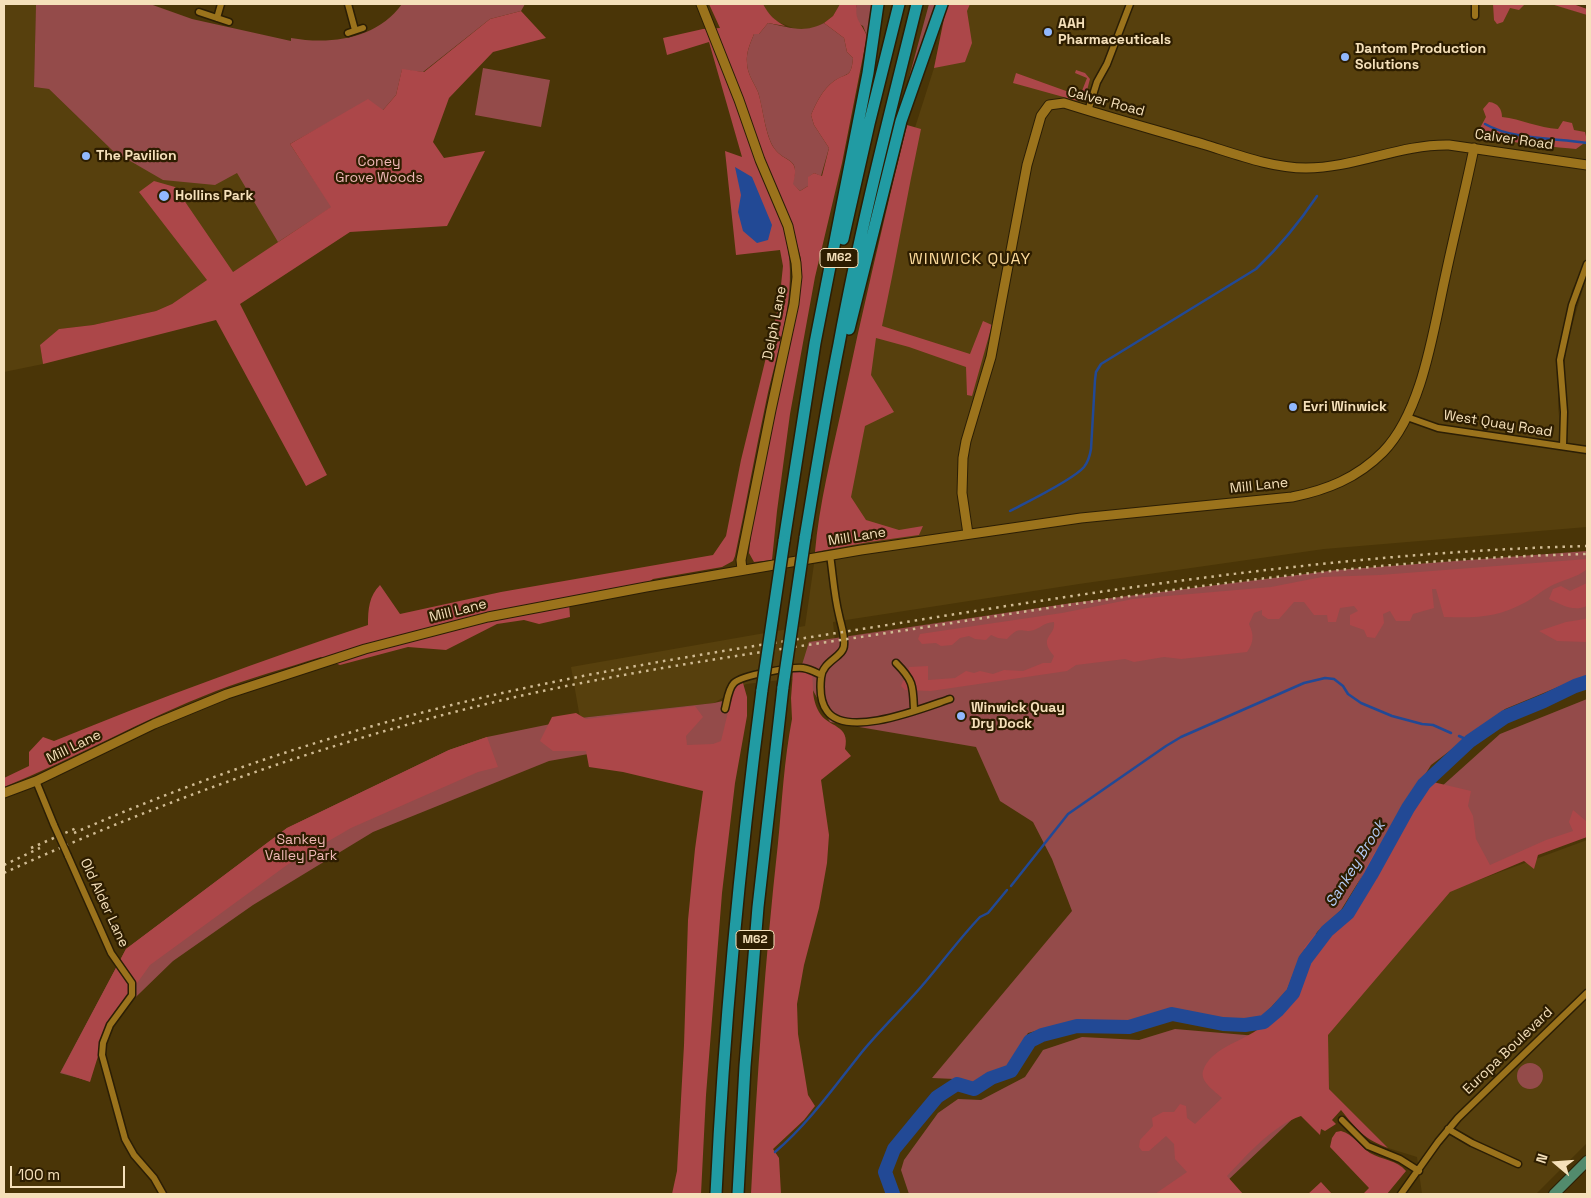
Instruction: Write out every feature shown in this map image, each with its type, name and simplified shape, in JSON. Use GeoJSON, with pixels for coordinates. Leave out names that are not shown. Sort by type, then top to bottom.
{"type":"FeatureCollection","features":[{"type":"Feature","properties":{"kind":"highway"},"geometry":{"type":"LineString","coordinates":[[799,452],[815,343],[868,73],[878,4]]}},
{"type":"Feature","properties":{"kind":"highway","name":"M62"},"geometry":{"type":"LineString","coordinates":[[716,1194],[732,955],[747,803],[784,541],[799,452],[832,288],[869,124],[899,4]]}},
{"type":"Feature","properties":{"kind":"highway","name":"M62"},"geometry":{"type":"LineString","coordinates":[[738,1194],[745,1066],[758,907],[783,687],[805,538],[851,286],[884,136],[917,4]]}},
{"type":"Feature","properties":{"kind":"highway"},"geometry":{"type":"LineString","coordinates":[[820,451],[901,121],[942,4]]}},
{"type":"Feature","properties":{"kind":"main road"},"geometry":{"type":"LineString","coordinates":[[1554,1194],[1587,1161]]}},
{"type":"Feature","properties":{"kind":"street"},"geometry":{"type":"LineString","coordinates":[[217,18],[221,4]]}},
{"type":"Feature","properties":{"kind":"street"},"geometry":{"type":"LineString","coordinates":[[348,4],[355,30]]}},
{"type":"Feature","properties":{"kind":"street","name":"Delph Lane"},"geometry":{"type":"LineString","coordinates":[[700,4],[739,100],[760,160],[788,226],[796,263],[797,277],[794,304],[760,459],[741,560],[742,570]]}},
{"type":"Feature","properties":{"kind":"street"},"geometry":{"type":"LineString","coordinates":[[1088,111],[1097,82],[1107,64],[1130,4]]}},
{"type":"Feature","properties":{"kind":"street"},"geometry":{"type":"LineString","coordinates":[[1475,4],[1475,16]]}},
{"type":"Feature","properties":{"kind":"street"},"geometry":{"type":"LineString","coordinates":[[199,12],[228,22]]}},
{"type":"Feature","properties":{"kind":"street"},"geometry":{"type":"LineString","coordinates":[[348,33],[363,28]]}},
{"type":"Feature","properties":{"kind":"street","name":"Calver Road"},"geometry":{"type":"LineString","coordinates":[[968,534],[962,492],[963,458],[966,441],[991,357],[1027,165],[1041,116],[1046,108],[1058,103],[1251,158],[1286,166],[1306,168],[1328,166],[1432,145],[1474,148],[1587,165]]}},
{"type":"Feature","properties":{"kind":"street","name":"Mill Lane"},"geometry":{"type":"LineString","coordinates":[[4,793],[36,781],[154,724],[196,706],[365,649],[496,616],[830,555],[1081,518],[1277,499],[1308,494],[1342,482],[1368,466],[1384,451],[1407,417],[1421,379],[1474,148]]}},
{"type":"Feature","properties":{"kind":"street"},"geometry":{"type":"LineString","coordinates":[[1562,446],[1564,412],[1560,360],[1574,299],[1587,264]]}},
{"type":"Feature","properties":{"kind":"street","name":"West Quay Road"},"geometry":{"type":"LineString","coordinates":[[1407,417],[1438,428],[1587,450]]}},
{"type":"Feature","properties":{"kind":"street"},"geometry":{"type":"LineString","coordinates":[[830,555],[838,614],[845,643],[844,649],[824,667],[821,675],[820,692],[826,710],[840,720],[852,722],[891,717],[950,699]]}},
{"type":"Feature","properties":{"kind":"street"},"geometry":{"type":"LineString","coordinates":[[896,663],[907,674],[912,683],[914,710]]}},
{"type":"Feature","properties":{"kind":"street"},"geometry":{"type":"LineString","coordinates":[[725,709],[733,684],[751,675],[801,668],[810,669],[821,675]]}},
{"type":"Feature","properties":{"kind":"street","name":"Old Alder Lane"},"geometry":{"type":"LineString","coordinates":[[36,781],[111,953],[132,983],[132,995],[110,1025],[103,1042],[102,1055],[125,1139],[134,1155],[154,1178],[163,1194]]}},
{"type":"Feature","properties":{"kind":"street","name":"Europa Boulevard"},"geometry":{"type":"LineString","coordinates":[[1401,1194],[1448,1128],[1587,993]]}},
{"type":"Feature","properties":{"kind":"street"},"geometry":{"type":"LineString","coordinates":[[1342,1120],[1368,1146],[1400,1159],[1419,1171]]}},
{"type":"Feature","properties":{"kind":"street"},"geometry":{"type":"LineString","coordinates":[[1448,1128],[1472,1143],[1518,1164]]}},
{"type":"Feature","properties":{"kind":"shaded area","name":"Hollins Park"},"geometry":{"type":"Polygon","coordinates":[[[4,4],[36,4],[34,87],[49,89],[113,151],[290,144],[332,207],[233,272],[208,280],[172,304],[156,311],[93,325],[59,329],[40,345],[43,364],[4,372],[4,4]]]}},
{"type":"Feature","properties":{"kind":"shaded area"},"geometry":{"type":"Polygon","coordinates":[[[763,4],[840,4],[833,16],[824,23],[814,28],[795,29],[776,21],[769,15],[763,4]]]}},
{"type":"Feature","properties":{"kind":"shaded area"},"geometry":{"type":"Polygon","coordinates":[[[947,4],[1554,4],[1587,15],[1587,261],[1572,290],[1558,379],[1558,416],[1567,343],[1587,275],[1587,527],[1324,549],[833,622],[836,651],[817,676],[746,684],[714,703],[580,718],[571,667],[805,626],[814,564],[835,561],[833,545],[912,137],[934,68],[947,4]]]}},
{"type":"Feature","properties":{"kind":"shaded area"},"geometry":{"type":"Polygon","coordinates":[[[1587,840],[1587,1143],[1536,1194],[1422,1194],[1417,1157],[1388,1148],[1329,1089],[1326,1034],[1449,891],[1587,840]]]}},
{"type":"Feature","properties":{"kind":"green space"},"geometry":{"type":"Polygon","coordinates":[[[36,4],[150,4],[192,19],[291,41],[291,38],[322,41],[352,37],[366,32],[392,16],[402,4],[525,4],[521,11],[490,19],[423,72],[402,70],[396,95],[383,110],[328,123],[290,144],[332,207],[278,242],[237,173],[215,185],[163,180],[113,151],[49,89],[34,87],[36,4]]]}},
{"type":"Feature","properties":{"kind":"green space"},"geometry":{"type":"Polygon","coordinates":[[[709,4],[763,4],[772,17],[785,26],[768,23],[759,34],[754,34],[748,52],[747,67],[758,92],[766,129],[771,142],[778,153],[793,165],[795,175],[793,184],[800,191],[808,186],[808,177],[814,173],[822,176],[829,148],[814,125],[811,115],[826,88],[850,72],[853,58],[847,52],[844,38],[824,23],[833,16],[840,4],[857,4],[856,14],[867,36],[842,163],[815,277],[790,414],[772,560],[754,562],[749,553],[752,525],[800,289],[801,259],[793,229],[786,240],[790,280],[785,321],[733,561],[722,567],[653,579],[633,593],[569,603],[570,617],[539,624],[524,620],[497,624],[446,650],[408,647],[340,665],[321,657],[268,673],[189,702],[4,787],[4,778],[29,766],[29,752],[43,737],[54,741],[210,680],[368,625],[370,603],[373,594],[380,585],[400,614],[501,592],[713,555],[726,536],[741,460],[779,304],[783,266],[780,250],[736,255],[725,151],[742,157],[709,42],[667,55],[663,38],[703,29],[720,28],[709,4]]]}},
{"type":"Feature","properties":{"kind":"green space"},"geometry":{"type":"Polygon","coordinates":[[[857,4],[872,4],[867,36],[863,26],[858,23],[855,12],[857,4]]]}},
{"type":"Feature","properties":{"kind":"green space"},"geometry":{"type":"Polygon","coordinates":[[[929,4],[937,4],[911,82],[908,81],[929,4]]]}},
{"type":"Feature","properties":{"kind":"green space"},"geometry":{"type":"Polygon","coordinates":[[[947,4],[970,4],[967,11],[972,43],[965,62],[934,68],[947,4]]]}},
{"type":"Feature","properties":{"kind":"green space"},"geometry":{"type":"Polygon","coordinates":[[[1493,4],[1525,4],[1519,10],[1510,8],[1503,22],[1497,24],[1494,20],[1493,4]]]}},
{"type":"Feature","properties":{"kind":"green space"},"geometry":{"type":"Polygon","coordinates":[[[1551,4],[1573,4],[1587,9],[1587,15],[1551,4]]]}},
{"type":"Feature","properties":{"kind":"green space","name":"Coney Grove Woods"},"geometry":{"type":"Polygon","coordinates":[[[521,11],[546,38],[493,52],[449,98],[433,142],[444,158],[485,151],[447,226],[350,232],[240,304],[327,475],[306,486],[216,320],[43,364],[40,345],[59,329],[93,325],[156,311],[172,304],[207,280],[139,192],[154,181],[175,187],[233,272],[331,207],[290,144],[368,99],[383,110],[396,95],[402,69],[424,72],[490,19],[521,11]]]}},
{"type":"Feature","properties":{"kind":"green space"},"geometry":{"type":"Polygon","coordinates":[[[768,23],[803,29],[824,23],[844,38],[847,52],[853,58],[850,72],[826,88],[811,115],[814,125],[829,148],[821,176],[814,173],[809,177],[808,186],[800,191],[792,184],[795,175],[794,165],[778,153],[771,142],[758,92],[747,67],[748,52],[754,34],[759,34],[768,23]]]}},
{"type":"Feature","properties":{"kind":"green space"},"geometry":{"type":"Polygon","coordinates":[[[483,68],[550,80],[541,127],[475,115],[483,68]]]}},
{"type":"Feature","properties":{"kind":"green space"},"geometry":{"type":"Polygon","coordinates":[[[1076,70],[1085,73],[1090,79],[1086,94],[1078,101],[1013,83],[1016,73],[1080,96],[1087,78],[1075,73],[1076,70]]]}},
{"type":"Feature","properties":{"kind":"green space"},"geometry":{"type":"Polygon","coordinates":[[[1489,102],[1499,107],[1502,117],[1558,129],[1563,121],[1572,123],[1574,130],[1585,132],[1587,141],[1576,149],[1525,144],[1488,134],[1480,128],[1486,117],[1483,109],[1489,102]]]}},
{"type":"Feature","properties":{"kind":"green space"},"geometry":{"type":"Polygon","coordinates":[[[907,125],[921,129],[882,326],[970,354],[983,321],[992,325],[972,396],[967,395],[966,367],[909,347],[876,338],[871,375],[894,412],[865,426],[851,497],[866,520],[899,530],[923,526],[919,535],[815,552],[830,461],[865,301],[907,125]]]}},
{"type":"Feature","properties":{"kind":"green space"},"geometry":{"type":"Polygon","coordinates":[[[1587,551],[1587,675],[1505,709],[1431,765],[1341,910],[1318,931],[1300,956],[1287,990],[1261,1018],[1216,1018],[1173,1009],[1126,1022],[1076,1020],[1028,1033],[1007,1066],[971,1083],[955,1079],[932,1078],[1072,911],[1052,859],[1033,822],[1000,801],[976,747],[830,722],[801,668],[809,642],[1072,603],[1337,570],[1587,551]]]}},
{"type":"Feature","properties":{"kind":"green space"},"geometry":{"type":"Polygon","coordinates":[[[1587,559],[1587,569],[1583,572],[1549,587],[1515,607],[1486,616],[1444,617],[1436,589],[1432,589],[1434,608],[1413,614],[1410,621],[1396,621],[1390,611],[1383,614],[1384,623],[1375,638],[1367,637],[1364,630],[1350,625],[1350,615],[1358,611],[1354,606],[1340,608],[1336,622],[1328,622],[1327,615],[1314,615],[1304,602],[1294,602],[1279,619],[1268,619],[1262,615],[1262,610],[1254,613],[1249,624],[1252,632],[1252,642],[1247,652],[1181,659],[1164,657],[1134,662],[1125,659],[1076,665],[1067,671],[931,691],[905,690],[901,686],[907,678],[909,667],[928,666],[928,680],[955,678],[966,671],[974,673],[980,671],[993,674],[1004,670],[1023,671],[1043,663],[1051,663],[1054,656],[1049,649],[1047,640],[1054,627],[1054,622],[1034,630],[1015,632],[1007,639],[991,635],[986,640],[975,639],[969,636],[960,638],[952,645],[941,646],[936,643],[922,644],[918,639],[920,634],[1062,613],[1133,599],[1271,587],[1322,577],[1380,575],[1587,559]]]}},
{"type":"Feature","properties":{"kind":"green space"},"geometry":{"type":"Polygon","coordinates":[[[1587,583],[1587,606],[1572,608],[1549,599],[1553,589],[1561,586],[1570,591],[1587,583]]]}},
{"type":"Feature","properties":{"kind":"green space"},"geometry":{"type":"Polygon","coordinates":[[[1587,617],[1587,642],[1557,641],[1539,631],[1566,622],[1585,619],[1587,617]]]}},
{"type":"Feature","properties":{"kind":"green space"},"geometry":{"type":"Polygon","coordinates":[[[795,670],[805,670],[812,674],[816,707],[823,717],[838,727],[845,735],[845,749],[851,756],[821,780],[829,835],[827,863],[819,908],[804,965],[797,1004],[798,1034],[808,1095],[815,1106],[804,1120],[773,1149],[779,1158],[781,1194],[751,1194],[765,975],[785,765],[792,719],[791,698],[793,672],[795,670]]]}},
{"type":"Feature","properties":{"kind":"green space"},"geometry":{"type":"Polygon","coordinates":[[[743,683],[747,697],[747,716],[735,783],[722,893],[706,1095],[701,1194],[672,1194],[677,1171],[688,920],[703,791],[623,772],[589,767],[586,751],[553,751],[540,741],[552,717],[576,713],[586,719],[695,706],[703,717],[686,736],[687,745],[713,744],[721,741],[729,708],[725,703],[728,689],[743,683]]]}},
{"type":"Feature","properties":{"kind":"green space","name":"Sankey Valley Park"},"geometry":{"type":"Polygon","coordinates":[[[736,698],[723,745],[611,750],[549,761],[373,832],[253,905],[173,961],[108,1024],[89,1081],[60,1073],[126,949],[287,828],[449,750],[487,737],[580,718],[714,703],[736,698]]]}},
{"type":"Feature","properties":{"kind":"green space"},"geometry":{"type":"Polygon","coordinates":[[[1587,699],[1587,835],[1450,886],[1322,1032],[1303,1109],[1225,1183],[1219,1194],[909,1194],[901,1170],[904,1160],[938,1113],[958,1099],[981,1100],[1025,1077],[1043,1050],[1082,1037],[1139,1040],[1175,1029],[1269,1037],[1441,787],[1500,734],[1587,699]]]}},
{"type":"Feature","properties":{"kind":"green space"},"geometry":{"type":"Polygon","coordinates":[[[487,737],[498,767],[478,772],[351,828],[287,865],[150,965],[108,1024],[90,1082],[61,1072],[126,949],[287,828],[449,750],[487,737]]]}},
{"type":"Feature","properties":{"kind":"green space"},"geometry":{"type":"Polygon","coordinates":[[[1433,782],[1471,791],[1468,806],[1473,816],[1476,839],[1490,865],[1546,840],[1573,831],[1569,822],[1573,810],[1587,820],[1587,837],[1538,855],[1534,869],[1524,861],[1450,892],[1328,1035],[1329,1089],[1388,1148],[1361,1133],[1341,1110],[1332,1120],[1336,1124],[1325,1131],[1321,1129],[1320,1135],[1301,1116],[1280,1126],[1270,1134],[1227,1176],[1243,1194],[1155,1194],[1187,1172],[1175,1159],[1174,1144],[1166,1136],[1149,1151],[1142,1151],[1139,1147],[1140,1140],[1153,1126],[1152,1118],[1163,1112],[1174,1112],[1180,1104],[1186,1106],[1187,1118],[1195,1124],[1222,1098],[1204,1079],[1203,1071],[1207,1063],[1226,1047],[1250,1034],[1273,1018],[1288,1001],[1311,961],[1304,948],[1315,934],[1327,937],[1333,932],[1330,924],[1344,910],[1374,853],[1433,782]]]}},
{"type":"Feature","properties":{"kind":"green space"},"geometry":{"type":"Polygon","coordinates":[[[1530,1063],[1539,1067],[1543,1076],[1539,1085],[1530,1089],[1521,1085],[1517,1076],[1521,1067],[1530,1063]]]}},
{"type":"Feature","properties":{"kind":"green space"},"geometry":{"type":"Polygon","coordinates":[[[1341,1131],[1353,1137],[1370,1153],[1394,1162],[1406,1171],[1387,1194],[1363,1194],[1369,1188],[1330,1147],[1336,1132],[1341,1131]]]}},
{"type":"Feature","properties":{"kind":"green space"},"geometry":{"type":"Polygon","coordinates":[[[1321,1182],[1332,1194],[1308,1194],[1321,1182]]]}},
{"type":"Feature","properties":{"kind":"water"},"geometry":{"type":"Polygon","coordinates":[[[735,167],[752,177],[772,225],[768,240],[757,243],[743,231],[738,212],[741,195],[735,167]]]}},
{"type":"Feature","properties":{"kind":"waterway"},"geometry":{"type":"LineString","coordinates":[[1485,124],[1521,136],[1587,143]]}},
{"type":"Feature","properties":{"kind":"waterway"},"geometry":{"type":"LineString","coordinates":[[1010,511],[1060,484],[1085,465],[1091,449],[1096,372],[1101,364],[1256,269],[1273,252],[1317,196]]}},
{"type":"Feature","properties":{"kind":"waterway"},"geometry":{"type":"LineString","coordinates":[[1011,886],[1068,814],[1166,746],[1181,737],[1304,683],[1325,678],[1334,679],[1343,686],[1348,694],[1361,703],[1392,716],[1433,725],[1451,733]]}},
{"type":"Feature","properties":{"kind":"waterway","name":"Sankey Brook"},"geometry":{"type":"LineString","coordinates":[[893,1194],[885,1172],[894,1149],[937,1097],[957,1084],[974,1089],[991,1078],[1011,1071],[1030,1041],[1042,1035],[1077,1026],[1129,1027],[1172,1014],[1223,1024],[1245,1025],[1264,1022],[1293,993],[1305,960],[1327,931],[1348,913],[1408,808],[1424,784],[1470,741],[1505,717],[1587,682]]}},
{"type":"Feature","properties":{"kind":"waterway"},"geometry":{"type":"LineString","coordinates":[[1459,736],[1470,741]]}},
{"type":"Feature","properties":{"kind":"waterway"},"geometry":{"type":"LineString","coordinates":[[775,1152],[810,1117],[869,1044],[921,987],[972,925],[980,917],[988,913],[1007,890]]}},
{"type":"Feature","properties":{"kind":"railway"},"geometry":{"type":"LineString","coordinates":[[74,833],[183,788],[296,749],[468,701],[618,669],[986,609],[1242,573],[1414,555],[1587,546]]}},
{"type":"Feature","properties":{"kind":"railway"},"geometry":{"type":"LineString","coordinates":[[4,873],[129,819],[257,771],[387,730],[453,712],[572,685],[729,657],[1181,589],[1424,562],[1587,554]]}},
{"type":"Feature","properties":{"kind":"railway"},"geometry":{"type":"LineString","coordinates":[[31,848],[79,827]]}},
{"type":"Feature","properties":{"kind":"railway"},"geometry":{"type":"LineString","coordinates":[[4,865],[40,848]]}},
{"type":"Feature","properties":{"kind":"place","name":"AAH Pharmaceuticals"},"geometry":{"type":"Point","coordinates":[1048,32]}},
{"type":"Feature","properties":{"kind":"place","name":"Dantom Production Solutions"},"geometry":{"type":"Point","coordinates":[1345,57]}},
{"type":"Feature","properties":{"kind":"place","name":"The Pavilion"},"geometry":{"type":"Point","coordinates":[86,156]}},
{"type":"Feature","properties":{"kind":"place","name":"Hollins Park"},"geometry":{"type":"Point","coordinates":[164,196]}},
{"type":"Feature","properties":{"kind":"place","name":"Evri Winwick"},"geometry":{"type":"Point","coordinates":[1293,407]}},
{"type":"Feature","properties":{"kind":"place","name":"Winwick Quay Dry Dock"},"geometry":{"type":"Point","coordinates":[961,716]}},
{"type":"Feature","properties":{"kind":"district","name":"WINWICK QUAY"},"geometry":{"type":"Point","coordinates":[970,260]}}]}
